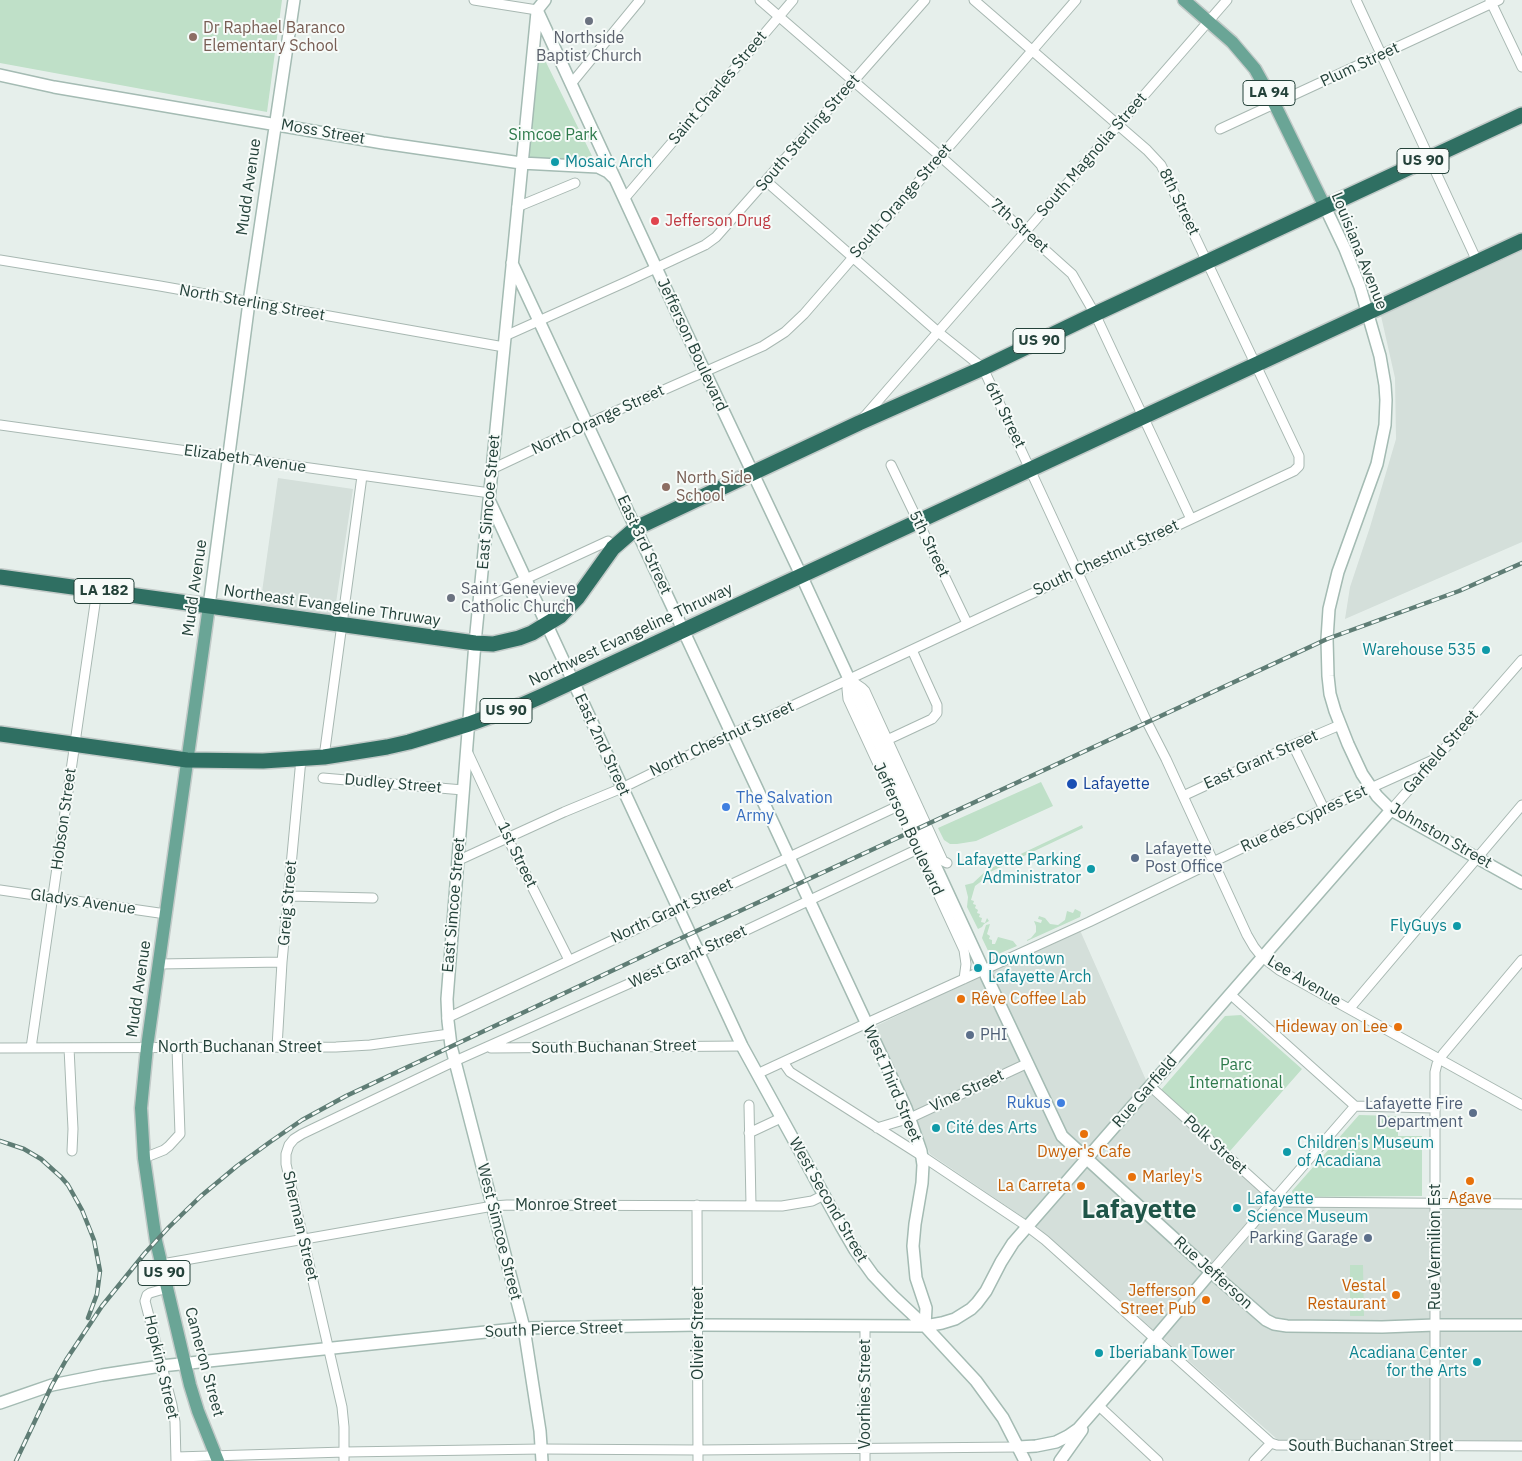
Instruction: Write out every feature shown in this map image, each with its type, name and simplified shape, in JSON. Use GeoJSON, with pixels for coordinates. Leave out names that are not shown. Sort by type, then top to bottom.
{"type":"FeatureCollection","features":[{"type":"Feature","properties":{"kind":"highway","name":"US 90"},"geometry":{"type":"LineString","coordinates":[[752,473],[982,368],[1522,115]]}},
{"type":"Feature","properties":{"kind":"highway","name":"US 90"},"geometry":{"type":"LineString","coordinates":[[801,576],[1522,240]]}},
{"type":"Feature","properties":{"kind":"highway","name":"Northeast Evangeline Thruway"},"geometry":{"type":"LineString","coordinates":[[0,577],[342,625],[494,644],[532,633],[560,616],[586,587],[614,548],[636,528],[752,473]]}},
{"type":"Feature","properties":{"kind":"highway","name":"Northwest Evangeline Thruway"},"geometry":{"type":"LineString","coordinates":[[0,734],[187,760],[301,759],[324,757],[402,743],[469,724],[524,704],[801,576]]}},
{"type":"Feature","properties":{"kind":"main road","name":"Louisiana Avenue"},"geometry":{"type":"LineString","coordinates":[[1184,0],[1232,42],[1258,74],[1324,207]]}},
{"type":"Feature","properties":{"kind":"main road","name":"Mudd Avenue"},"geometry":{"type":"LineString","coordinates":[[147,1182],[141,1108],[147,1048],[209,606]]}},
{"type":"Feature","properties":{"kind":"main road","name":"Cameron Street"},"geometry":{"type":"LineString","coordinates":[[147,1182],[156,1241],[185,1364],[198,1411],[216,1458]]}},
{"type":"Feature","properties":{"kind":"street","name":"Mudd Avenue"},"geometry":{"type":"LineString","coordinates":[[209,606],[249,302],[294,0]]}},
{"type":"Feature","properties":{"kind":"street"},"geometry":{"type":"LineString","coordinates":[[474,0],[537,5],[545,0]]}},
{"type":"Feature","properties":{"kind":"street"},"geometry":{"type":"LineString","coordinates":[[571,84],[640,0]]}},
{"type":"Feature","properties":{"kind":"street","name":"7th Street"},"geometry":{"type":"LineString","coordinates":[[760,0],[940,156],[1072,274],[1095,314],[1190,519]]}},
{"type":"Feature","properties":{"kind":"street","name":"Saint Charles Street"},"geometry":{"type":"LineString","coordinates":[[624,199],[792,0]]}},
{"type":"Feature","properties":{"kind":"street","name":"South Sterling Street"},"geometry":{"type":"LineString","coordinates":[[656,268],[705,245],[716,237],[925,0]]}},
{"type":"Feature","properties":{"kind":"street","name":"8th Street"},"geometry":{"type":"LineString","coordinates":[[974,0],[1147,150],[1161,165],[1299,456],[1299,466]]}},
{"type":"Feature","properties":{"kind":"street","name":"South Orange Street"},"geometry":{"type":"LineString","coordinates":[[704,371],[763,346],[781,335],[804,314],[1076,0]]}},
{"type":"Feature","properties":{"kind":"street","name":"South Magnolia Street"},"geometry":{"type":"LineString","coordinates":[[859,423],[1228,0]]}},
{"type":"Feature","properties":{"kind":"street"},"geometry":{"type":"LineString","coordinates":[[1356,0],[1478,261]]}},
{"type":"Feature","properties":{"kind":"street"},"geometry":{"type":"LineString","coordinates":[[1494,1],[1522,67]]}},
{"type":"Feature","properties":{"kind":"street","name":"Plum Street"},"geometry":{"type":"LineString","coordinates":[[1220,130],[1494,1]]}},
{"type":"Feature","properties":{"kind":"street","name":"Jefferson Boulevard"},"geometry":{"type":"LineString","coordinates":[[537,5],[614,178],[850,679],[984,971]]}},
{"type":"Feature","properties":{"kind":"street","name":"East Simcoe Street"},"geometry":{"type":"LineString","coordinates":[[449,1034],[447,1018],[448,979],[475,643],[537,5]]}},
{"type":"Feature","properties":{"kind":"street","name":"Moss Street"},"geometry":{"type":"LineString","coordinates":[[0,75],[73,90],[383,143],[521,163],[598,167],[608,172],[614,178]]}},
{"type":"Feature","properties":{"kind":"street","name":"6th Street"},"geometry":{"type":"LineString","coordinates":[[766,181],[938,332],[982,368],[1147,722]]}},
{"type":"Feature","properties":{"kind":"street"},"geometry":{"type":"LineString","coordinates":[[517,206],[575,183]]}},
{"type":"Feature","properties":{"kind":"street","name":"Louisiana Avenue"},"geometry":{"type":"LineString","coordinates":[[1324,207],[1345,249],[1360,287],[1380,356],[1386,400],[1385,425],[1377,464],[1334,586],[1329,610],[1327,639]]}},
{"type":"Feature","properties":{"kind":"street","name":"North Sterling Street"},"geometry":{"type":"LineString","coordinates":[[0,260],[504,342]]}},
{"type":"Feature","properties":{"kind":"street","name":"East 3rd Street"},"geometry":{"type":"LineString","coordinates":[[512,262],[801,883]]}},
{"type":"Feature","properties":{"kind":"street"},"geometry":{"type":"LineString","coordinates":[[504,342],[539,320],[577,305],[656,268]]}},
{"type":"Feature","properties":{"kind":"street","name":"North Orange Street"},"geometry":{"type":"LineString","coordinates":[[492,468],[704,371]]}},
{"type":"Feature","properties":{"kind":"street","name":"Elizabeth Avenue"},"geometry":{"type":"LineString","coordinates":[[0,425],[362,476],[489,497]]}},
{"type":"Feature","properties":{"kind":"street","name":"5th Street"},"geometry":{"type":"LineString","coordinates":[[891,465],[967,623]]}},
{"type":"Feature","properties":{"kind":"street","name":"South Chestnut Street"},"geometry":{"type":"LineString","coordinates":[[850,679],[1294,471],[1299,466]]}},
{"type":"Feature","properties":{"kind":"street"},"geometry":{"type":"LineString","coordinates":[[324,757],[362,476]]}},
{"type":"Feature","properties":{"kind":"street","name":"East 2nd Street"},"geometry":{"type":"LineString","coordinates":[[489,497],[572,682],[690,934]]}},
{"type":"Feature","properties":{"kind":"street"},"geometry":{"type":"LineString","coordinates":[[480,600],[608,541]]}},
{"type":"Feature","properties":{"kind":"street","name":"Hobson Street"},"geometry":{"type":"LineString","coordinates":[[31,1048],[96,590]]}},
{"type":"Feature","properties":{"kind":"street","name":"Johnston Street"},"geometry":{"type":"LineString","coordinates":[[1327,639],[1330,694],[1340,725],[1371,788],[1391,810],[1522,883]]}},
{"type":"Feature","properties":{"kind":"street"},"geometry":{"type":"LineString","coordinates":[[887,740],[932,719],[937,713],[937,705],[912,650]]}},
{"type":"Feature","properties":{"kind":"street","name":"Garfield Street"},"geometry":{"type":"LineString","coordinates":[[1262,957],[1522,660]]}},
{"type":"Feature","properties":{"kind":"street","name":"Jefferson Boulevard"},"geometry":{"type":"LineString","coordinates":[[850,679],[865,691],[943,861],[947,863]]}},
{"type":"Feature","properties":{"kind":"street","name":"Jefferson Boulevard"},"geometry":{"type":"LineString","coordinates":[[850,679],[847,689],[848,699],[964,950],[966,964],[964,980]]}},
{"type":"Feature","properties":{"kind":"street","name":"North Chestnut Street"},"geometry":{"type":"LineString","coordinates":[[458,861],[564,812],[622,788],[850,679]]}},
{"type":"Feature","properties":{"kind":"street","name":"Lee Avenue"},"geometry":{"type":"LineString","coordinates":[[1147,722],[1247,935],[1262,957],[1279,970],[1521,1102]]}},
{"type":"Feature","properties":{"kind":"street","name":"East Grant Street"},"geometry":{"type":"LineString","coordinates":[[1183,796],[1340,725]]}},
{"type":"Feature","properties":{"kind":"street"},"geometry":{"type":"LineString","coordinates":[[1294,745],[1324,809]]}},
{"type":"Feature","properties":{"kind":"street","name":"1st Street"},"geometry":{"type":"LineString","coordinates":[[467,750],[508,838],[569,960]]}},
{"type":"Feature","properties":{"kind":"street","name":"Greig Street"},"geometry":{"type":"LineString","coordinates":[[277,1047],[282,962],[301,759]]}},
{"type":"Feature","properties":{"kind":"street","name":"Rue des Cypres Est"},"geometry":{"type":"LineString","coordinates":[[757,1074],[1090,922],[1324,809],[1435,759]]}},
{"type":"Feature","properties":{"kind":"street","name":"Dudley Street"},"geometry":{"type":"LineString","coordinates":[[323,778],[463,790]]}},
{"type":"Feature","properties":{"kind":"street"},"geometry":{"type":"LineString","coordinates":[[1350,1008],[1522,805]]}},
{"type":"Feature","properties":{"kind":"street","name":"North Grant Street"},"geometry":{"type":"LineString","coordinates":[[447,1018],[898,806]]}},
{"type":"Feature","properties":{"kind":"street","name":"West Grant Street"},"geometry":{"type":"LineString","coordinates":[[455,1061],[698,954],[918,849]]}},
{"type":"Feature","properties":{"kind":"street","name":"West Third Street"},"geometry":{"type":"LineString","coordinates":[[801,883],[910,1118],[922,1156],[923,1174],[913,1246],[916,1278],[926,1308],[924,1326]]}},
{"type":"Feature","properties":{"kind":"street","name":"Gladys Avenue"},"geometry":{"type":"LineString","coordinates":[[0,890],[166,914]]}},
{"type":"Feature","properties":{"kind":"street"},"geometry":{"type":"LineString","coordinates":[[288,896],[373,898]]}},
{"type":"Feature","properties":{"kind":"street","name":"West Second Street"},"geometry":{"type":"LineString","coordinates":[[690,934],[742,1046],[850,1242],[867,1267],[893,1296],[976,1382],[1003,1418],[1025,1461]]}},
{"type":"Feature","properties":{"kind":"street","name":"Rue Garfield"},"geometry":{"type":"LineString","coordinates":[[924,1326],[942,1324],[971,1309],[986,1291],[1013,1243],[1262,957]]}},
{"type":"Feature","properties":{"kind":"street","name":"Rue Vermilion Est"},"geometry":{"type":"LineString","coordinates":[[1435,1461],[1435,1072],[1440,1059],[1522,960]]}},
{"type":"Feature","properties":{"kind":"street"},"geometry":{"type":"LineString","coordinates":[[159,964],[282,962]]}},
{"type":"Feature","properties":{"kind":"street","name":"Rue Jefferson"},"geometry":{"type":"LineString","coordinates":[[984,971],[1062,1136],[1266,1320],[1280,1326],[1522,1325]]}},
{"type":"Feature","properties":{"kind":"street"},"geometry":{"type":"LineString","coordinates":[[1230,994],[1355,1106],[1434,1108]]}},
{"type":"Feature","properties":{"kind":"street","name":"North Buchanan Street"},"geometry":{"type":"LineString","coordinates":[[0,1048],[370,1045],[449,1034]]}},
{"type":"Feature","properties":{"kind":"street","name":"West Simcoe Street"},"geometry":{"type":"LineString","coordinates":[[449,1034],[524,1328],[542,1455]]}},
{"type":"Feature","properties":{"kind":"street","name":"South Buchanan Street"},"geometry":{"type":"LineString","coordinates":[[486,1048],[742,1046]]}},
{"type":"Feature","properties":{"kind":"street"},"geometry":{"type":"LineString","coordinates":[[69,1048],[73,1129],[72,1151]]}},
{"type":"Feature","properties":{"kind":"street"},"geometry":{"type":"LineString","coordinates":[[144,1158],[164,1150],[180,1134],[177,1048]]}},
{"type":"Feature","properties":{"kind":"street","name":"Sherman Street"},"geometry":{"type":"LineString","coordinates":[[344,1457],[342,1407],[286,1164],[286,1154],[289,1145],[302,1134],[455,1061]]}},
{"type":"Feature","properties":{"kind":"street","name":"South Buchanan Street"},"geometry":{"type":"LineString","coordinates":[[783,1062],[790,1072],[922,1156],[1045,1240],[1271,1443],[1277,1445],[1435,1447],[1522,1446]]}},
{"type":"Feature","properties":{"kind":"street","name":"Vine Street"},"geometry":{"type":"LineString","coordinates":[[877,1128],[910,1118],[1028,1063]]}},
{"type":"Feature","properties":{"kind":"street","name":"Polk Street"},"geometry":{"type":"LineString","coordinates":[[1150,1086],[1275,1199]]}},
{"type":"Feature","properties":{"kind":"street"},"geometry":{"type":"LineString","coordinates":[[749,1105],[751,1205]]}},
{"type":"Feature","properties":{"kind":"street"},"geometry":{"type":"LineString","coordinates":[[176,1459],[542,1455],[698,1450],[1018,1447],[1045,1445],[1068,1436],[1078,1429],[1355,1106]]}},
{"type":"Feature","properties":{"kind":"street"},"geometry":{"type":"LineString","coordinates":[[749,1133],[781,1118]]}},
{"type":"Feature","properties":{"kind":"street","name":"Monroe Street"},"geometry":{"type":"LineString","coordinates":[[162,1264],[493,1206],[795,1205],[812,1201],[824,1195]]}},
{"type":"Feature","properties":{"kind":"street"},"geometry":{"type":"LineString","coordinates":[[1275,1199],[1290,1203],[1522,1204]]}},
{"type":"Feature","properties":{"kind":"street","name":"Olivier Street"},"geometry":{"type":"LineString","coordinates":[[697,1205],[698,1461]]}},
{"type":"Feature","properties":{"kind":"street","name":"Hopkins Street"},"geometry":{"type":"LineString","coordinates":[[168,1288],[150,1292],[145,1301],[175,1422],[176,1459]]}},
{"type":"Feature","properties":{"kind":"street","name":"South Pierce Street"},"geometry":{"type":"LineString","coordinates":[[0,1403],[52,1385],[161,1366],[524,1328],[698,1325],[924,1326]]}},
{"type":"Feature","properties":{"kind":"street","name":"Voorhies Street"},"geometry":{"type":"LineString","coordinates":[[864,1326],[866,1461]]}},
{"type":"Feature","properties":{"kind":"street"},"geometry":{"type":"LineString","coordinates":[[1060,1461],[1099,1406]]}},
{"type":"Feature","properties":{"kind":"street"},"geometry":{"type":"LineString","coordinates":[[1099,1406],[1158,1461]]}},
{"type":"Feature","properties":{"kind":"street"},"geometry":{"type":"LineString","coordinates":[[1254,1461],[1271,1443]]}},
{"type":"Feature","properties":{"kind":"shaded area"},"geometry":{"type":"Polygon","coordinates":[[[1522,251],[1522,542],[1345,619],[1350,587],[1396,439],[1395,378],[1381,316],[1522,251]]]}},
{"type":"Feature","properties":{"kind":"shaded area"},"geometry":{"type":"Polygon","coordinates":[[[278,478],[353,489],[334,616],[260,606],[278,478]]]}},
{"type":"Feature","properties":{"kind":"shaded area"},"geometry":{"type":"Polygon","coordinates":[[[1079,928],[1153,1096],[1277,1205],[1522,1206],[1522,1441],[1278,1440],[1036,1226],[930,1154],[876,1026],[1079,928]]]}},
{"type":"Feature","properties":{"kind":"green space"},"geometry":{"type":"Polygon","coordinates":[[[0,0],[282,0],[267,112],[0,63],[0,0]]]}},
{"type":"Feature","properties":{"kind":"green space","name":"Simcoe Park"},"geometry":{"type":"Polygon","coordinates":[[[540,50],[594,160],[525,160],[540,50]]]}},
{"type":"Feature","properties":{"kind":"green space"},"geometry":{"type":"Polygon","coordinates":[[[1041,782],[1053,806],[976,841],[950,844],[944,840],[938,828],[1041,782]]]}},
{"type":"Feature","properties":{"kind":"green space"},"geometry":{"type":"Polygon","coordinates":[[[1082,825],[1083,828],[988,873],[975,886],[971,900],[976,905],[977,913],[980,914],[979,917],[982,918],[981,922],[985,923],[987,918],[989,921],[978,929],[967,907],[968,897],[965,885],[973,883],[987,870],[1082,825]]]}},
{"type":"Feature","properties":{"kind":"green space"},"geometry":{"type":"Polygon","coordinates":[[[1075,909],[1081,912],[1080,917],[1027,941],[1036,932],[1034,921],[1041,923],[1042,920],[1038,919],[1039,916],[1045,918],[1050,924],[1058,925],[1065,920],[1067,911],[1073,913],[1075,909]]]}},
{"type":"Feature","properties":{"kind":"green space"},"geometry":{"type":"Polygon","coordinates":[[[990,924],[987,934],[990,936],[989,939],[992,940],[992,944],[995,944],[998,937],[1013,941],[1017,946],[991,957],[982,938],[986,925],[990,924]]]}},
{"type":"Feature","properties":{"kind":"green space","name":"Parc International"},"geometry":{"type":"Polygon","coordinates":[[[1241,1015],[1302,1069],[1230,1151],[1161,1090],[1225,1016],[1241,1015]]]}},
{"type":"Feature","properties":{"kind":"green space"},"geometry":{"type":"Polygon","coordinates":[[[1359,1115],[1398,1116],[1398,1136],[1422,1136],[1422,1196],[1294,1197],[1292,1191],[1359,1115]]]}},
{"type":"Feature","properties":{"kind":"green space"},"geometry":{"type":"Polygon","coordinates":[[[1350,1265],[1363,1265],[1364,1316],[1350,1316],[1350,1265]]]}},
{"type":"Feature","properties":{"kind":"railway"},"geometry":{"type":"LineString","coordinates":[[16,1461],[66,1360],[102,1306],[145,1253],[201,1196],[237,1166],[302,1120],[346,1096],[690,934],[1327,639],[1459,591],[1522,563]]}},
{"type":"Feature","properties":{"kind":"railway"},"geometry":{"type":"LineString","coordinates":[[0,1141],[24,1149],[41,1159],[68,1185],[82,1210],[94,1240],[100,1271],[97,1294],[88,1318]]}},
{"type":"Feature","properties":{"kind":"place","name":"Northside Baptist Church"},"geometry":{"type":"Point","coordinates":[589,21]}},
{"type":"Feature","properties":{"kind":"place","name":"Dr Raphael Baranco Elementary School"},"geometry":{"type":"Point","coordinates":[193,37]}},
{"type":"Feature","properties":{"kind":"place","name":"Mosaic Arch"},"geometry":{"type":"Point","coordinates":[555,162]}},
{"type":"Feature","properties":{"kind":"place","name":"Jefferson Drug"},"geometry":{"type":"Point","coordinates":[655,221]}},
{"type":"Feature","properties":{"kind":"place","name":"North Side School"},"geometry":{"type":"Point","coordinates":[666,487]}},
{"type":"Feature","properties":{"kind":"place","name":"Saint Genevieve Catholic Church"},"geometry":{"type":"Point","coordinates":[451,598]}},
{"type":"Feature","properties":{"kind":"place","name":"Warehouse 535"},"geometry":{"type":"Point","coordinates":[1486,650]}},
{"type":"Feature","properties":{"kind":"place","name":"Lafayette"},"geometry":{"type":"Point","coordinates":[1072,784]}},
{"type":"Feature","properties":{"kind":"place","name":"The Salvation Army"},"geometry":{"type":"Point","coordinates":[726,807]}},
{"type":"Feature","properties":{"kind":"place","name":"Lafayette Post Office"},"geometry":{"type":"Point","coordinates":[1135,858]}},
{"type":"Feature","properties":{"kind":"place","name":"Lafayette Parking Administrator"},"geometry":{"type":"Point","coordinates":[1091,869]}},
{"type":"Feature","properties":{"kind":"place","name":"FlyGuys"},"geometry":{"type":"Point","coordinates":[1457,926]}},
{"type":"Feature","properties":{"kind":"place","name":"Downtown Lafayette Arch"},"geometry":{"type":"Point","coordinates":[978,968]}},
{"type":"Feature","properties":{"kind":"place","name":"Rêve Coffee Lab"},"geometry":{"type":"Point","coordinates":[961,999]}},
{"type":"Feature","properties":{"kind":"place","name":"Hideway on Lee"},"geometry":{"type":"Point","coordinates":[1398,1027]}},
{"type":"Feature","properties":{"kind":"place","name":"PHI"},"geometry":{"type":"Point","coordinates":[970,1035]}},
{"type":"Feature","properties":{"kind":"place","name":"Rukus"},"geometry":{"type":"Point","coordinates":[1061,1103]}},
{"type":"Feature","properties":{"kind":"place","name":"Lafayette Fire Department"},"geometry":{"type":"Point","coordinates":[1473,1113]}},
{"type":"Feature","properties":{"kind":"place","name":"Cité des Arts"},"geometry":{"type":"Point","coordinates":[936,1128]}},
{"type":"Feature","properties":{"kind":"place","name":"Dwyer's Cafe"},"geometry":{"type":"Point","coordinates":[1084,1134]}},
{"type":"Feature","properties":{"kind":"place","name":"Children's Museum of Acadiana"},"geometry":{"type":"Point","coordinates":[1287,1152]}},
{"type":"Feature","properties":{"kind":"place","name":"Marley's"},"geometry":{"type":"Point","coordinates":[1132,1177]}},
{"type":"Feature","properties":{"kind":"place","name":"Agave"},"geometry":{"type":"Point","coordinates":[1470,1181]}},
{"type":"Feature","properties":{"kind":"place","name":"La Carreta"},"geometry":{"type":"Point","coordinates":[1081,1186]}},
{"type":"Feature","properties":{"kind":"place","name":"Lafayette Science Museum"},"geometry":{"type":"Point","coordinates":[1237,1208]}},
{"type":"Feature","properties":{"kind":"place","name":"Parking Garage"},"geometry":{"type":"Point","coordinates":[1368,1238]}},
{"type":"Feature","properties":{"kind":"place","name":"Vestal Restaurant"},"geometry":{"type":"Point","coordinates":[1396,1295]}},
{"type":"Feature","properties":{"kind":"place","name":"Jefferson Street Pub"},"geometry":{"type":"Point","coordinates":[1206,1300]}},
{"type":"Feature","properties":{"kind":"place","name":"Iberiabank Tower"},"geometry":{"type":"Point","coordinates":[1099,1353]}},
{"type":"Feature","properties":{"kind":"place","name":"Acadiana Center for the Arts"},"geometry":{"type":"Point","coordinates":[1477,1362]}},
{"type":"Feature","properties":{"kind":"district","name":"Lafayette"},"geometry":{"type":"Point","coordinates":[1139,1210]}}]}
